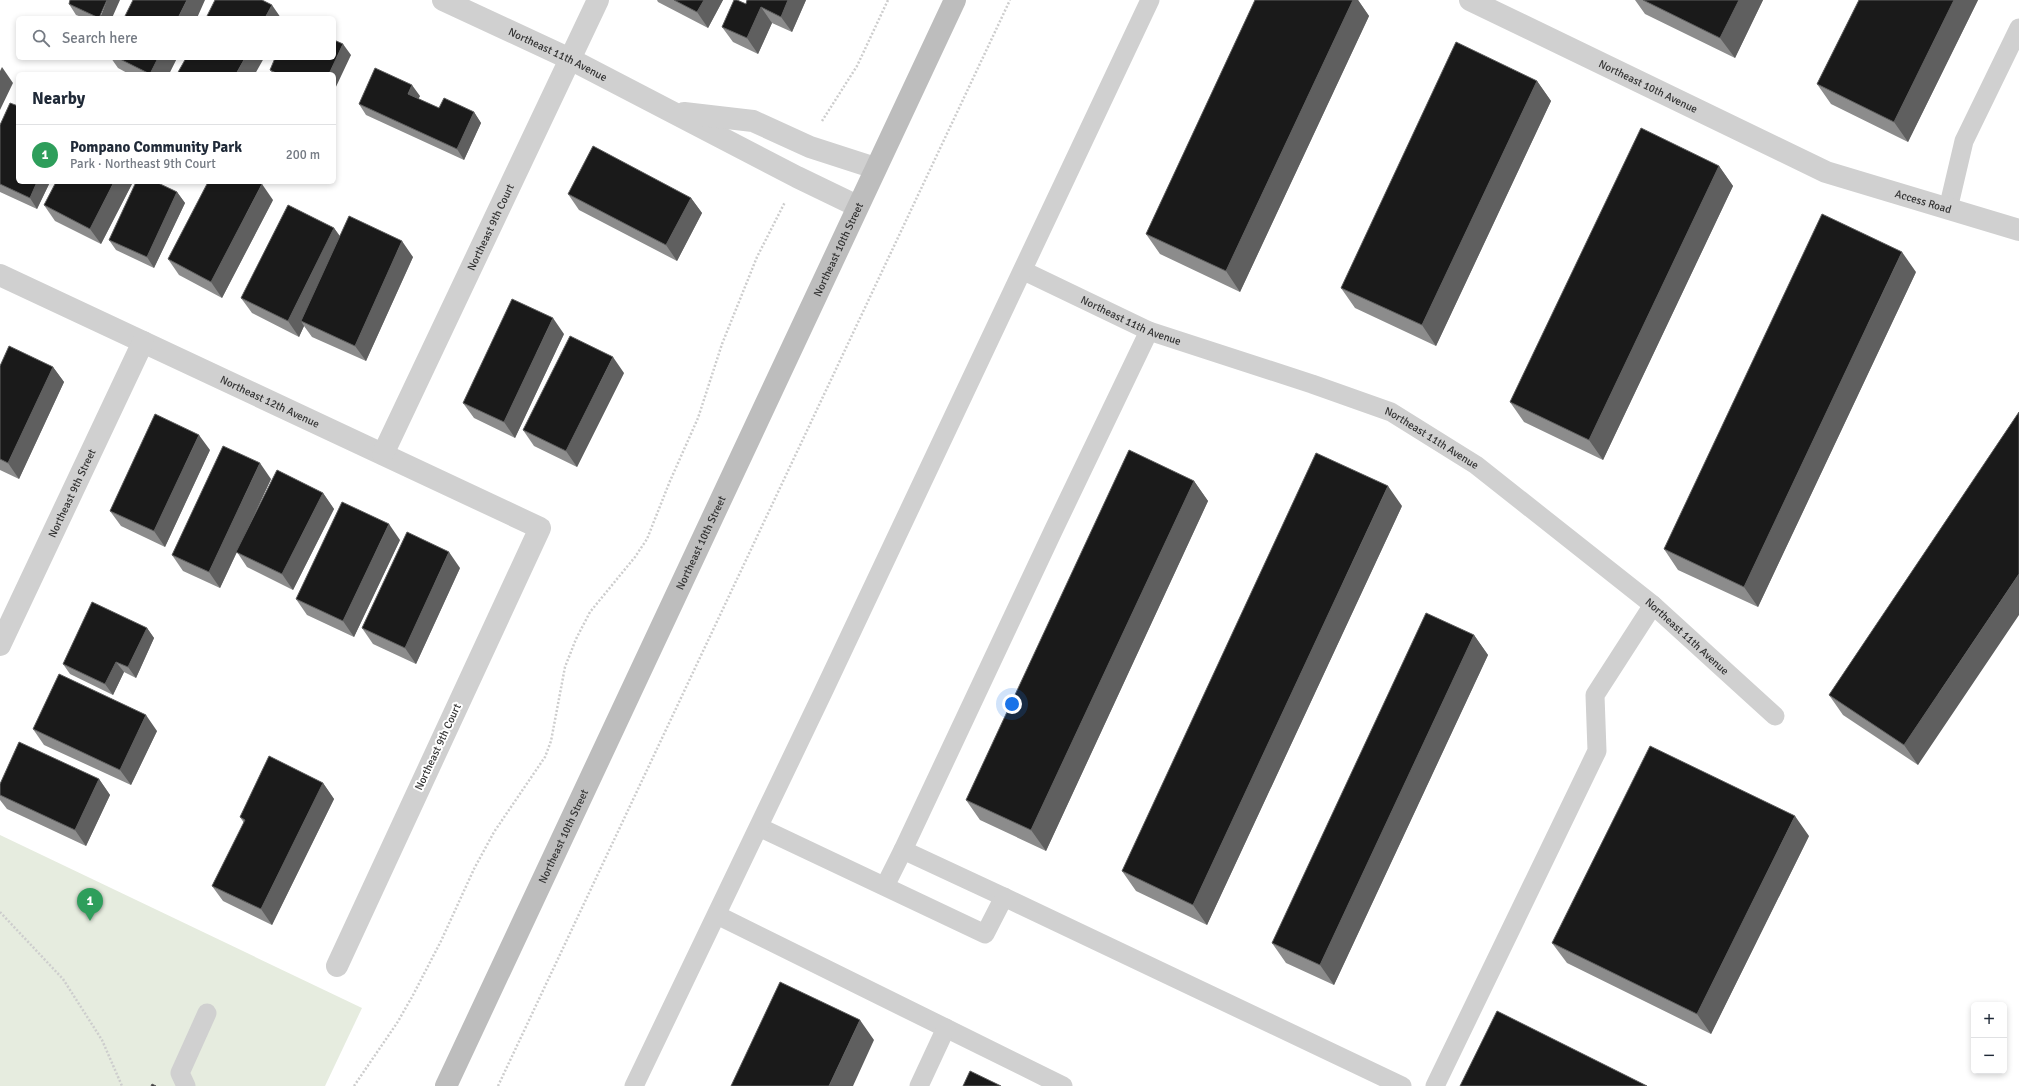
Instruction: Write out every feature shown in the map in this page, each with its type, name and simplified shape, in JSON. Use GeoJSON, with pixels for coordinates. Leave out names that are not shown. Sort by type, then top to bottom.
{"type":"FeatureCollection","features":[{"type":"Feature","properties":{"kind":"street","name":"Northeast 11th Avenue"},"geometry":{"type":"LineString","coordinates":[[443,0],[570,60],[797,177],[857,206]]}},
{"type":"Feature","properties":{"kind":"street","name":"Northeast 9th Court"},"geometry":{"type":"LineString","coordinates":[[383,454],[598,0]]}},
{"type":"Feature","properties":{"kind":"street","name":"Northeast 10th Street"},"geometry":{"type":"LineString","coordinates":[[446,1086],[857,206],[955,0]]}},
{"type":"Feature","properties":{"kind":"street","name":"Northeast 10th Avenue"},"geometry":{"type":"LineString","coordinates":[[1470,0],[1826,172]]}},
{"type":"Feature","properties":{"kind":"street","name":"Northeast 11th Avenue"},"geometry":{"type":"LineString","coordinates":[[671,112],[753,121],[810,148],[875,168]]}},
{"type":"Feature","properties":{"kind":"street","name":"Access Road"},"geometry":{"type":"LineString","coordinates":[[1826,172],[2019,230]]}},
{"type":"Feature","properties":{"kind":"street","name":"Northeast 12th Avenue"},"geometry":{"type":"LineString","coordinates":[[0,275],[540,528]]}},
{"type":"Feature","properties":{"kind":"street","name":"Northeast 9th Street"},"geometry":{"type":"LineString","coordinates":[[0,645],[143,342]]}},
{"type":"Feature","properties":{"kind":"street","name":"Northeast 9th Court"},"geometry":{"type":"LineString","coordinates":[[337,966],[540,528]]}},
{"type":"Feature","properties":{"kind":"lane"},"geometry":{"type":"LineString","coordinates":[[634,1086],[760,827],[1024,271],[1150,0]]}},
{"type":"Feature","properties":{"kind":"lane"},"geometry":{"type":"LineString","coordinates":[[1948,209],[1964,141],[2019,28]]}},
{"type":"Feature","properties":{"kind":"lane","name":"Northeast 11th Avenue"},"geometry":{"type":"LineString","coordinates":[[1024,271],[1149,331],[1312,384],[1391,412],[1476,465],[1653,605],[1775,716]]}},
{"type":"Feature","properties":{"kind":"lane"},"geometry":{"type":"LineString","coordinates":[[885,886],[1149,331]]}},
{"type":"Feature","properties":{"kind":"lane"},"geometry":{"type":"LineString","coordinates":[[1435,1086],[1597,751],[1595,695],[1653,605]]}},
{"type":"Feature","properties":{"kind":"lane"},"geometry":{"type":"LineString","coordinates":[[760,827],[986,934],[1004,897]]}},
{"type":"Feature","properties":{"kind":"lane"},"geometry":{"type":"LineString","coordinates":[[903,850],[1402,1086]]}},
{"type":"Feature","properties":{"kind":"lane"},"geometry":{"type":"LineString","coordinates":[[717,915],[1063,1086]]}},
{"type":"Feature","properties":{"kind":"lane"},"geometry":{"type":"LineString","coordinates":[[186,1086],[180,1073],[207,1013]]}},
{"type":"Feature","properties":{"kind":"lane"},"geometry":{"type":"LineString","coordinates":[[919,1086],[946,1028]]}},
{"type":"Feature","properties":{"kind":"path"},"geometry":{"type":"LineString","coordinates":[[810,148],[822,122],[857,66],[888,0]]}},
{"type":"Feature","properties":{"kind":"path"},"geometry":{"type":"LineString","coordinates":[[498,1086],[1010,0]]}},
{"type":"Feature","properties":{"kind":"path"},"geometry":{"type":"LineString","coordinates":[[354,1086],[397,1023],[412,997],[441,941],[474,869],[494,832],[545,757],[552,741],[565,667],[576,639],[590,612],[635,557],[647,539],[670,481],[698,418],[722,344],[757,257],[797,177]]}},
{"type":"Feature","properties":{"kind":"path"},"geometry":{"type":"LineString","coordinates":[[0,912],[63,979],[102,1040],[122,1086]]}},
{"type":"Feature","properties":{"kind":"shaded area"},"geometry":{"type":"Polygon","coordinates":[[[0,835],[362,1008],[325,1086],[0,1086],[0,835]]]}},
{"type":"Feature","properties":{"kind":"building"},"geometry":{"type":"Polygon","coordinates":[[[70,0],[107,0],[100,16],[95,16],[69,4],[70,0]]]}},
{"type":"Feature","properties":{"kind":"building"},"geometry":{"type":"Polygon","coordinates":[[[133,0],[187,0],[179,16],[125,16],[133,0]]]}},
{"type":"Feature","properties":{"kind":"building"},"geometry":{"type":"Polygon","coordinates":[[[215,0],[262,0],[272,5],[266,16],[207,16],[215,0]]]}},
{"type":"Feature","properties":{"kind":"building"},"geometry":{"type":"Polygon","coordinates":[[[674,0],[704,0],[697,12],[674,0]]]}},
{"type":"Feature","properties":{"kind":"building"},"geometry":{"type":"Polygon","coordinates":[[[734,0],[746,4],[747,0],[788,0],[781,17],[761,7],[747,38],[722,27],[734,0]]]}},
{"type":"Feature","properties":{"kind":"building"},"geometry":{"type":"Polygon","coordinates":[[[1255,0],[1353,0],[1226,271],[1146,234],[1255,0]]]}},
{"type":"Feature","properties":{"kind":"building"},"geometry":{"type":"Polygon","coordinates":[[[1643,0],[1739,0],[1720,38],[1643,0]]]}},
{"type":"Feature","properties":{"kind":"building"},"geometry":{"type":"Polygon","coordinates":[[[1859,0],[1954,0],[1894,122],[1817,84],[1859,0]]]}},
{"type":"Feature","properties":{"kind":"building"},"geometry":{"type":"Polygon","coordinates":[[[336,41],[343,44],[336,59],[336,41]]]}},
{"type":"Feature","properties":{"kind":"building"},"geometry":{"type":"Polygon","coordinates":[[[1456,42],[1537,81],[1422,325],[1341,288],[1456,42]]]}},
{"type":"Feature","properties":{"kind":"building"},"geometry":{"type":"Polygon","coordinates":[[[122,60],[157,60],[151,72],[146,72],[122,60]]]}},
{"type":"Feature","properties":{"kind":"building"},"geometry":{"type":"Polygon","coordinates":[[[185,60],[244,60],[237,72],[178,72],[185,60]]]}},
{"type":"Feature","properties":{"kind":"building"},"geometry":{"type":"Polygon","coordinates":[[[274,60],[336,60],[330,72],[274,72],[270,70],[274,60]]]}},
{"type":"Feature","properties":{"kind":"building"},"geometry":{"type":"Polygon","coordinates":[[[375,68],[412,85],[408,94],[439,108],[444,98],[474,112],[457,149],[359,104],[375,68]]]}},
{"type":"Feature","properties":{"kind":"building"},"geometry":{"type":"Polygon","coordinates":[[[10,103],[16,105],[16,184],[36,184],[30,198],[0,184],[0,125],[10,103]]]}},
{"type":"Feature","properties":{"kind":"building"},"geometry":{"type":"Polygon","coordinates":[[[1641,128],[1719,166],[1589,440],[1510,402],[1641,128]]]}},
{"type":"Feature","properties":{"kind":"building"},"geometry":{"type":"Polygon","coordinates":[[[593,146],[691,198],[666,245],[568,194],[593,146]]]}},
{"type":"Feature","properties":{"kind":"building"},"geometry":{"type":"Polygon","coordinates":[[[55,184],[113,184],[90,229],[44,205],[55,184]]]}},
{"type":"Feature","properties":{"kind":"building"},"geometry":{"type":"Polygon","coordinates":[[[135,184],[160,184],[177,192],[147,257],[109,240],[135,184]]]}},
{"type":"Feature","properties":{"kind":"building"},"geometry":{"type":"Polygon","coordinates":[[[207,184],[262,184],[211,282],[168,259],[207,184]]]}},
{"type":"Feature","properties":{"kind":"building"},"geometry":{"type":"Polygon","coordinates":[[[288,205],[334,228],[288,321],[241,298],[288,205]]]}},
{"type":"Feature","properties":{"kind":"building"},"geometry":{"type":"Polygon","coordinates":[[[1822,214],[1902,252],[1744,587],[1664,549],[1822,214]]]}},
{"type":"Feature","properties":{"kind":"building"},"geometry":{"type":"Polygon","coordinates":[[[349,216],[402,241],[355,346],[301,321],[349,216]]]}},
{"type":"Feature","properties":{"kind":"building"},"geometry":{"type":"Polygon","coordinates":[[[512,299],[553,318],[504,422],[463,403],[512,299]]]}},
{"type":"Feature","properties":{"kind":"building"},"geometry":{"type":"Polygon","coordinates":[[[570,336],[613,357],[566,451],[523,430],[570,336]]]}},
{"type":"Feature","properties":{"kind":"building"},"geometry":{"type":"Polygon","coordinates":[[[9,346],[53,367],[8,463],[0,459],[0,366],[9,346]]]}},
{"type":"Feature","properties":{"kind":"building"},"geometry":{"type":"Polygon","coordinates":[[[2019,412],[2019,574],[1904,745],[1829,695],[2019,412]]]}},
{"type":"Feature","properties":{"kind":"building"},"geometry":{"type":"Polygon","coordinates":[[[155,414],[199,435],[154,531],[110,511],[155,414]]]}},
{"type":"Feature","properties":{"kind":"building"},"geometry":{"type":"Polygon","coordinates":[[[223,446],[260,463],[209,572],[172,555],[223,446]]]}},
{"type":"Feature","properties":{"kind":"building"},"geometry":{"type":"Polygon","coordinates":[[[1129,450],[1194,481],[1031,830],[966,800],[1129,450]]]}},
{"type":"Feature","properties":{"kind":"building"},"geometry":{"type":"Polygon","coordinates":[[[1316,453],[1388,486],[1193,905],[1122,871],[1316,453]]]}},
{"type":"Feature","properties":{"kind":"building"},"geometry":{"type":"Polygon","coordinates":[[[277,470],[323,493],[282,574],[236,552],[277,470]]]}},
{"type":"Feature","properties":{"kind":"building"},"geometry":{"type":"Polygon","coordinates":[[[342,502],[389,524],[343,621],[296,599],[342,502]]]}},
{"type":"Feature","properties":{"kind":"building"},"geometry":{"type":"Polygon","coordinates":[[[407,532],[449,552],[405,648],[362,628],[407,532]]]}},
{"type":"Feature","properties":{"kind":"building"},"geometry":{"type":"Polygon","coordinates":[[[92,602],[147,628],[128,667],[116,662],[105,684],[63,664],[92,602]]]}},
{"type":"Feature","properties":{"kind":"building"},"geometry":{"type":"Polygon","coordinates":[[[1426,613],[1474,635],[1320,965],[1272,943],[1426,613]]]}},
{"type":"Feature","properties":{"kind":"building"},"geometry":{"type":"Polygon","coordinates":[[[59,674],[146,715],[120,770],[33,729],[59,674]]]}},
{"type":"Feature","properties":{"kind":"building"},"geometry":{"type":"Polygon","coordinates":[[[19,742],[99,779],[75,830],[0,795],[0,784],[19,742]]]}},
{"type":"Feature","properties":{"kind":"building"},"geometry":{"type":"Polygon","coordinates":[[[1650,746],[1795,816],[1697,1014],[1552,943],[1650,746]]]}},
{"type":"Feature","properties":{"kind":"building"},"geometry":{"type":"Polygon","coordinates":[[[269,756],[323,783],[261,909],[212,886],[245,820],[240,817],[269,756]]]}},
{"type":"Feature","properties":{"kind":"building"},"geometry":{"type":"Polygon","coordinates":[[[780,982],[860,1020],[829,1086],[731,1086],[780,982]]]}},
{"type":"Feature","properties":{"kind":"building"},"geometry":{"type":"Polygon","coordinates":[[[1497,1011],[1647,1086],[1460,1086],[1497,1011]]]}},
{"type":"Feature","properties":{"kind":"building"},"geometry":{"type":"Polygon","coordinates":[[[970,1071],[1001,1086],[963,1086],[970,1071]]]}},
{"type":"Feature","properties":{"kind":"place","name":"Pompano Community Park"},"geometry":{"type":"Point","coordinates":[90,921]}}]}
